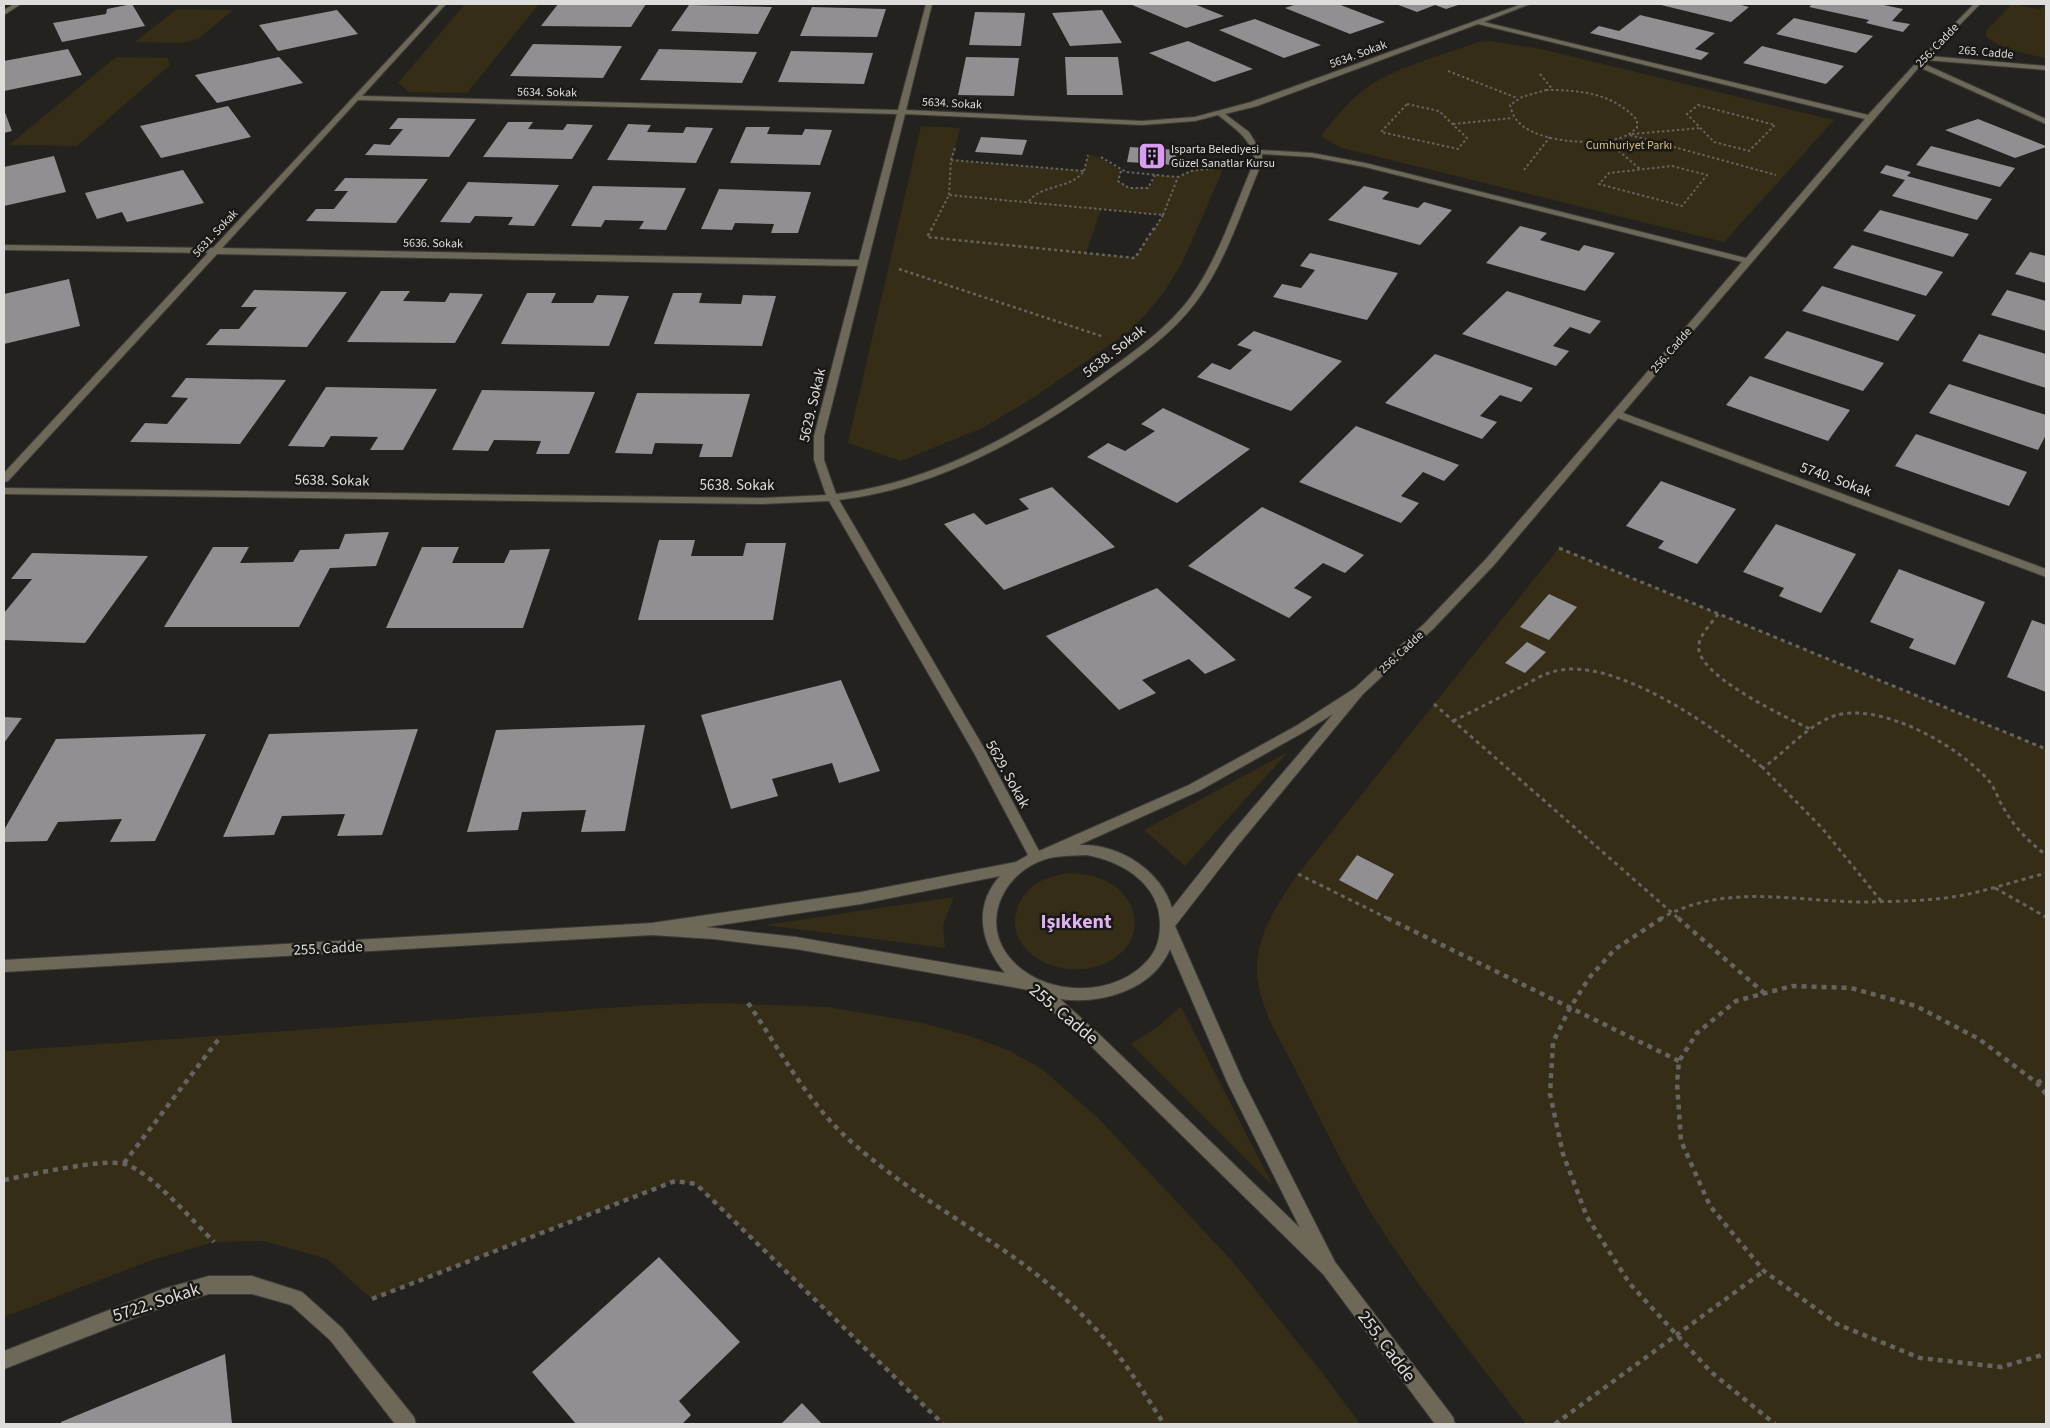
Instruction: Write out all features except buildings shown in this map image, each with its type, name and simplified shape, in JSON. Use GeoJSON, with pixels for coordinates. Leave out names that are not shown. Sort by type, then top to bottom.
{"type":"FeatureCollection","features":[{"type":"Feature","properties":{"kind":"street"},"geometry":{"type":"LineString","coordinates":[[4,13],[18,4]]}},
{"type":"Feature","properties":{"kind":"street","name":"5631. Sokak"},"geometry":{"type":"LineString","coordinates":[[4,479],[443,4]]}},
{"type":"Feature","properties":{"kind":"street","name":"5629. Sokak"},"geometry":{"type":"LineString","coordinates":[[929,4],[817,448],[820,468],[832,497],[980,753],[1042,855]]}},
{"type":"Feature","properties":{"kind":"street","name":"5634. Sokak"},"geometry":{"type":"LineString","coordinates":[[356,98],[901,112],[1142,123],[1195,119],[1220,114],[1293,91],[1527,4]]}},
{"type":"Feature","properties":{"kind":"street","name":"256. Cadde"},"geometry":{"type":"LineString","coordinates":[[1167,925],[1232,841],[1359,690],[1428,626],[1490,562],[1870,118],[1921,61],[1977,4]]}},
{"type":"Feature","properties":{"kind":"street"},"geometry":{"type":"LineString","coordinates":[[1477,22],[1870,118]]}},
{"type":"Feature","properties":{"kind":"street"},"geometry":{"type":"LineString","coordinates":[[1921,61],[2046,122]]}},
{"type":"Feature","properties":{"kind":"street","name":"265. Cadde"},"geometry":{"type":"LineString","coordinates":[[1921,61],[2046,68]]}},
{"type":"Feature","properties":{"kind":"street"},"geometry":{"type":"LineString","coordinates":[[1220,114],[1256,143],[1259,152],[1312,155],[1340,160],[1747,261]]}},
{"type":"Feature","properties":{"kind":"street","name":"5638. Sokak"},"geometry":{"type":"LineString","coordinates":[[4,491],[762,501],[832,497],[902,483],[948,467],[997,446],[1037,424],[1083,394],[1142,350],[1171,324],[1187,307],[1208,275],[1220,252],[1258,162],[1259,152]]}},
{"type":"Feature","properties":{"kind":"street","name":"5636. Sokak"},"geometry":{"type":"LineString","coordinates":[[4,247],[863,263]]}},
{"type":"Feature","properties":{"kind":"street","name":"5740. Sokak"},"geometry":{"type":"LineString","coordinates":[[1616,414],[2046,573]]}},
{"type":"Feature","properties":{"kind":"street","name":"256. Cadde"},"geometry":{"type":"LineString","coordinates":[[1042,855],[1194,788],[1300,729],[1359,690]]}},
{"type":"Feature","properties":{"kind":"street"},"geometry":{"type":"LineString","coordinates":[[1087,850],[1115,857],[1140,871],[1158,890],[1168,913],[1167,937],[1156,961],[1137,979],[1110,991],[1078,996],[1047,990],[1033,984],[1021,978],[1002,959],[990,936],[988,913],[995,891],[1011,872],[1042,855],[1087,850]]}},
{"type":"Feature","properties":{"kind":"street","name":"255. Cadde"},"geometry":{"type":"LineString","coordinates":[[4,966],[652,930],[852,899],[1020,866]]}},
{"type":"Feature","properties":{"kind":"street","name":"255. Cadde"},"geometry":{"type":"LineString","coordinates":[[1167,925],[1236,1084],[1329,1268]]}},
{"type":"Feature","properties":{"kind":"street","name":"255. Cadde"},"geometry":{"type":"LineString","coordinates":[[652,930],[712,933],[796,943],[1033,984],[1102,1046],[1329,1268],[1446,1424]]}},
{"type":"Feature","properties":{"kind":"street","name":"5722. Sokak"},"geometry":{"type":"LineString","coordinates":[[4,1360],[163,1298],[209,1285],[252,1284],[296,1298],[336,1334],[407,1424]]}},
{"type":"Feature","properties":{"kind":"path"},"geometry":{"type":"LineString","coordinates":[[1443,69],[1517,98]]}},
{"type":"Feature","properties":{"kind":"path"},"geometry":{"type":"LineString","coordinates":[[1629,134],[1637,128],[1637,120],[1632,112],[1604,97],[1560,90],[1530,93],[1517,98],[1510,105],[1510,114],[1513,118],[1531,131],[1573,141],[1606,141],[1629,134],[1700,128],[1714,142],[1749,151],[1775,125],[1698,105],[1687,114],[1700,128]]}},
{"type":"Feature","properties":{"kind":"path"},"geometry":{"type":"LineString","coordinates":[[1452,124],[1467,138],[1458,149],[1381,132],[1407,104],[1438,111],[1452,124],[1513,118]]}},
{"type":"Feature","properties":{"kind":"path"},"geometry":{"type":"LineString","coordinates":[[1629,134],[1783,177]]}},
{"type":"Feature","properties":{"kind":"path"},"geometry":{"type":"LineString","coordinates":[[1520,174],[1550,137]]}},
{"type":"Feature","properties":{"kind":"path"},"geometry":{"type":"LineString","coordinates":[[1606,141],[1640,169],[1672,166],[1707,174],[1682,206],[1599,184],[1609,172],[1640,169]]}},
{"type":"Feature","properties":{"kind":"path"},"geometry":{"type":"LineString","coordinates":[[956,144],[952,160],[949,195],[927,237],[1135,258],[1164,215],[1178,177]]}},
{"type":"Feature","properties":{"kind":"path"},"geometry":{"type":"LineString","coordinates":[[1028,202],[1031,196],[1039,190],[1072,181],[1082,175],[1088,155],[1104,158],[1121,171],[1155,175],[1178,177],[1191,171],[1224,167]]}},
{"type":"Feature","properties":{"kind":"path"},"geometry":{"type":"LineString","coordinates":[[952,160],[1084,171]]}},
{"type":"Feature","properties":{"kind":"path"},"geometry":{"type":"LineString","coordinates":[[1121,171],[1118,181],[1129,188],[1148,188],[1155,175]]}},
{"type":"Feature","properties":{"kind":"path"},"geometry":{"type":"LineString","coordinates":[[949,195],[1164,215]]}},
{"type":"Feature","properties":{"kind":"path"},"geometry":{"type":"LineString","coordinates":[[898,269],[1107,338]]}},
{"type":"Feature","properties":{"kind":"path"},"geometry":{"type":"LineString","coordinates":[[1559,548],[2046,749]]}},
{"type":"Feature","properties":{"kind":"path"},"geometry":{"type":"LineString","coordinates":[[1718,614],[1700,641],[1699,651],[1703,662],[1732,686],[1812,730]]}},
{"type":"Feature","properties":{"kind":"path"},"geometry":{"type":"LineString","coordinates":[[1453,721],[1551,672],[1583,668],[1604,673],[1630,683],[1733,742],[1763,768],[1822,828],[1881,901]]}},
{"type":"Feature","properties":{"kind":"path"},"geometry":{"type":"LineString","coordinates":[[1434,704],[1765,993]]}},
{"type":"Feature","properties":{"kind":"path"},"geometry":{"type":"LineString","coordinates":[[1763,768],[1812,730],[1836,715],[1848,713],[1883,718],[1908,726],[1975,766],[1990,782],[2014,826],[2046,855]]}},
{"type":"Feature","properties":{"kind":"path"},"geometry":{"type":"LineString","coordinates":[[1775,1424],[1712,1372],[1630,1284],[1587,1217],[1563,1154],[1550,1094],[1553,1042],[1570,1008],[1590,978],[1615,949],[1672,912],[1713,899],[1757,895],[1881,901],[1916,900],[1967,894],[2046,873]]}},
{"type":"Feature","properties":{"kind":"path"},"geometry":{"type":"LineString","coordinates":[[1298,874],[1679,1061]]}},
{"type":"Feature","properties":{"kind":"path"},"geometry":{"type":"LineString","coordinates":[[1994,887],[2046,917]]}},
{"type":"Feature","properties":{"kind":"path"},"geometry":{"type":"LineString","coordinates":[[2046,1094],[2037,1083],[1979,1039],[1916,1006],[1852,988],[1792,986],[1736,1001],[1697,1033],[1679,1061],[1677,1082],[1681,1141],[1710,1206],[1764,1271],[1837,1324],[1920,1358],[2001,1367],[2046,1354]]}},
{"type":"Feature","properties":{"kind":"path"},"geometry":{"type":"LineString","coordinates":[[748,1003],[814,1102],[842,1132],[875,1163],[1020,1262],[1072,1305],[1104,1338],[1128,1369],[1164,1424]]}},
{"type":"Feature","properties":{"kind":"path"},"geometry":{"type":"LineString","coordinates":[[124,1163],[221,1036]]}},
{"type":"Feature","properties":{"kind":"path"},"geometry":{"type":"LineString","coordinates":[[2037,1083],[2046,1078]]}},
{"type":"Feature","properties":{"kind":"path"},"geometry":{"type":"LineString","coordinates":[[4,1180],[101,1164],[124,1163],[141,1172],[214,1242]]}},
{"type":"Feature","properties":{"kind":"path"},"geometry":{"type":"LineString","coordinates":[[372,1299],[675,1181],[696,1184],[943,1424]]}},
{"type":"Feature","properties":{"kind":"path"},"geometry":{"type":"LineString","coordinates":[[1555,1424],[1764,1271]]}},
{"type":"Feature","properties":{"kind":"green space"},"geometry":{"type":"Polygon","coordinates":[[[465,4],[539,4],[467,93],[409,92],[398,83],[465,4]]]}},
{"type":"Feature","properties":{"kind":"green space"},"geometry":{"type":"Polygon","coordinates":[[[2012,4],[2040,9],[2046,4],[2046,58],[2005,47],[1986,36],[1986,31],[2012,4]]]}},
{"type":"Feature","properties":{"kind":"green space"},"geometry":{"type":"Polygon","coordinates":[[[177,9],[233,10],[198,39],[181,43],[135,42],[177,9]]]}},
{"type":"Feature","properties":{"kind":"green space","name":"Cumhuriyet Parkı"},"geometry":{"type":"Polygon","coordinates":[[[1490,41],[1541,49],[1834,120],[1724,242],[1342,148],[1323,138],[1322,134],[1345,107],[1373,83],[1418,63],[1479,42],[1490,41]]]}},
{"type":"Feature","properties":{"kind":"green space"},"geometry":{"type":"Polygon","coordinates":[[[116,57],[167,58],[170,65],[77,146],[9,145],[116,57]]]}},
{"type":"Feature","properties":{"kind":"green space"},"geometry":{"type":"Polygon","coordinates":[[[921,126],[960,128],[952,160],[1084,171],[1088,155],[1102,159],[1121,171],[1118,181],[1129,188],[1148,188],[1155,175],[1178,177],[1191,171],[1224,167],[1183,261],[1164,292],[1127,333],[1031,399],[982,428],[901,461],[848,443],[921,126]],[[1101,209],[1086,253],[1135,258],[1163,215],[1101,209]]]}},
{"type":"Feature","properties":{"kind":"green space"},"geometry":{"type":"Polygon","coordinates":[[[1559,548],[2046,749],[2046,1424],[1526,1424],[1424,1291],[1358,1191],[1269,1019],[1257,976],[1257,962],[1262,938],[1272,915],[1298,874],[1559,548]]]}},
{"type":"Feature","properties":{"kind":"green space"},"geometry":{"type":"Polygon","coordinates":[[[1288,752],[1185,866],[1144,830],[1288,752]]]}},
{"type":"Feature","properties":{"kind":"green space"},"geometry":{"type":"Polygon","coordinates":[[[1069,873],[1084,874],[1106,881],[1117,888],[1131,906],[1134,917],[1132,938],[1116,957],[1105,964],[1092,968],[1078,969],[1050,965],[1038,959],[1027,950],[1019,939],[1015,924],[1016,916],[1025,894],[1041,881],[1053,876],[1069,873]]]}},
{"type":"Feature","properties":{"kind":"green space"},"geometry":{"type":"Polygon","coordinates":[[[954,897],[943,925],[945,948],[765,925],[954,897]]]}},
{"type":"Feature","properties":{"kind":"green space"},"geometry":{"type":"Polygon","coordinates":[[[719,1003],[828,1007],[922,1023],[970,1036],[1010,1051],[1042,1069],[1099,1119],[1233,1262],[1324,1375],[1360,1424],[943,1424],[696,1185],[675,1181],[372,1299],[327,1259],[264,1241],[214,1242],[152,1260],[4,1317],[4,1051],[649,1005],[719,1003]]]}},
{"type":"Feature","properties":{"kind":"green space"},"geometry":{"type":"Polygon","coordinates":[[[1180,1007],[1273,1186],[1131,1044],[1159,1026],[1180,1007]]]}},
{"type":"Feature","properties":{"kind":"place","name":"Isparta Belediyesi Güzel Sanatlar Kursu"},"geometry":{"type":"Point","coordinates":[1152,156]}},
{"type":"Feature","properties":{"kind":"district","name":"Işıkkent"},"geometry":{"type":"Point","coordinates":[1076,921]}}]}
